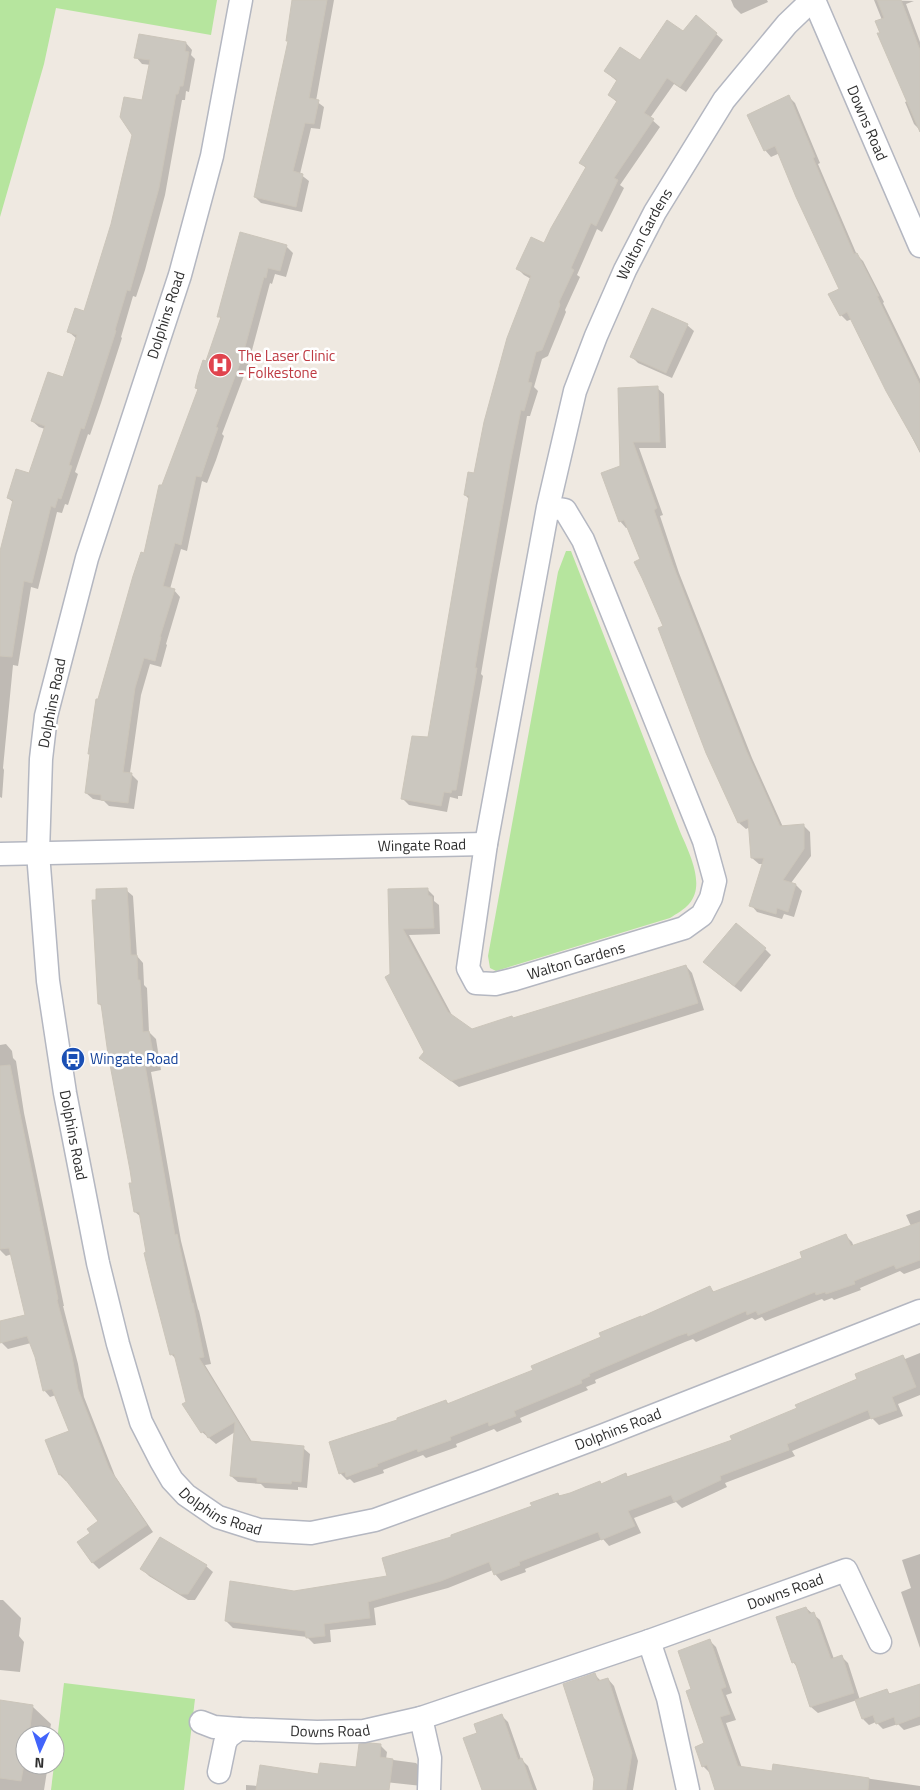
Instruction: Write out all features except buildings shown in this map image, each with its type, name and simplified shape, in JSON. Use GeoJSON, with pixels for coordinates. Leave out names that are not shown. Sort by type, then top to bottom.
{"type":"FeatureCollection","features":[{"type":"Feature","properties":{"kind":"street","name":"Dolphins Road"},"geometry":{"type":"LineString","coordinates":[[241,0],[212,156],[180,275],[87,558],[50,698],[41,759],[38,853],[48,981],[65,1093],[98,1263],[118,1344],[142,1422],[161,1461],[172,1480],[186,1495],[218,1517],[259,1530],[311,1533],[374,1520],[604,1435],[920,1311]]}},
{"type":"Feature","properties":{"kind":"street","name":"Downs Road"},"geometry":{"type":"LineString","coordinates":[[813,0],[920,246]]}},
{"type":"Feature","properties":{"kind":"street","name":"Walton Gardens"},"geometry":{"type":"LineString","coordinates":[[548,506],[564,510],[583,540],[704,841],[715,881],[711,898],[702,915],[684,928],[515,979],[495,984],[476,984],[468,968],[486,844],[548,506],[576,392],[596,336],[625,270],[656,212],[724,100],[786,24],[813,0]]}},
{"type":"Feature","properties":{"kind":"street","name":"Wingate Road"},"geometry":{"type":"LineString","coordinates":[[0,854],[486,844]]}},
{"type":"Feature","properties":{"kind":"street","name":"Downs Road"},"geometry":{"type":"LineString","coordinates":[[201,1722],[214,1727],[317,1732],[364,1731],[421,1718],[846,1570],[880,1642]]}},
{"type":"Feature","properties":{"kind":"street"},"geometry":{"type":"LineString","coordinates":[[649,1640],[668,1698],[688,1790]]}},
{"type":"Feature","properties":{"kind":"street"},"geometry":{"type":"LineString","coordinates":[[421,1718],[430,1758],[429,1790]]}},
{"type":"Feature","properties":{"kind":"street"},"geometry":{"type":"LineString","coordinates":[[219,1772],[225,1743],[228,1737],[239,1729]]}},
{"type":"Feature","properties":{"kind":"green space"},"geometry":{"type":"Polygon","coordinates":[[[0,0],[217,0],[211,35],[56,8],[44,64],[0,217],[0,0]]]}},
{"type":"Feature","properties":{"kind":"green space"},"geometry":{"type":"Polygon","coordinates":[[[566,551],[571,551],[694,866],[696,887],[694,896],[689,904],[670,918],[496,971],[490,968],[488,956],[558,572],[566,551]]]}},
{"type":"Feature","properties":{"kind":"green space"},"geometry":{"type":"Polygon","coordinates":[[[64,1683],[195,1699],[184,1790],[51,1790],[53,1775],[65,1775],[65,1725],[59,1725],[64,1683]]]}},
{"type":"Feature","properties":{"kind":"place","name":"The Laser Clinic - Folkestone"},"geometry":{"type":"Point","coordinates":[220,365]}},
{"type":"Feature","properties":{"kind":"place","name":"Wingate Road"},"geometry":{"type":"Point","coordinates":[73,1059]}}]}
